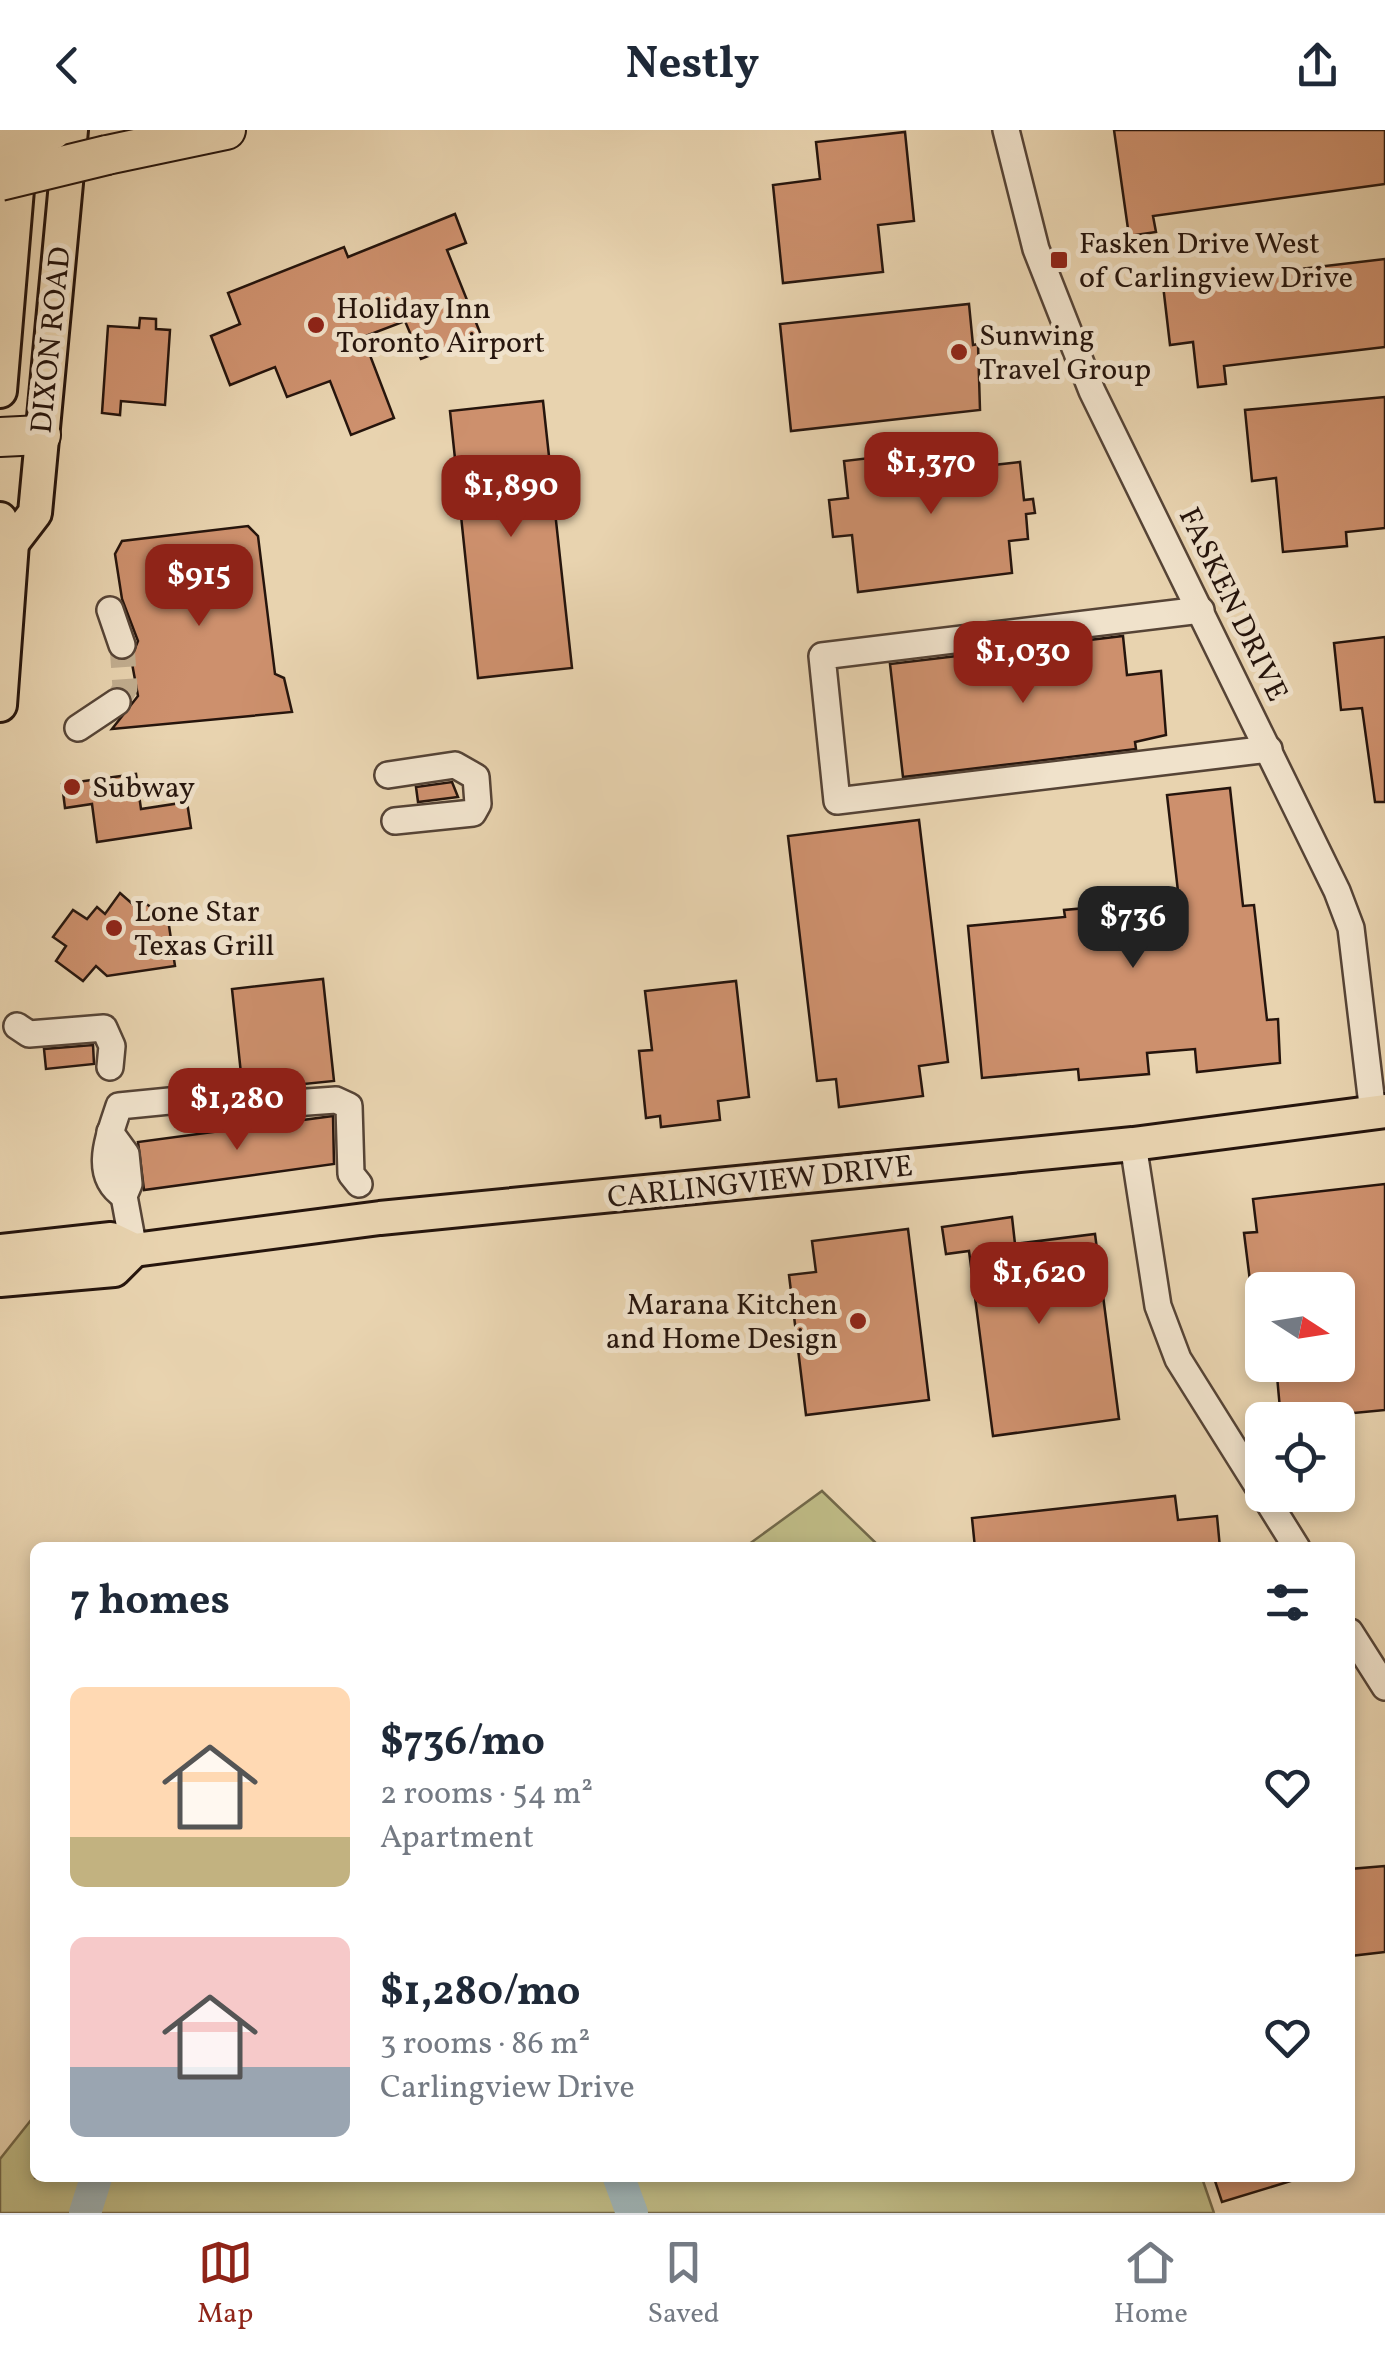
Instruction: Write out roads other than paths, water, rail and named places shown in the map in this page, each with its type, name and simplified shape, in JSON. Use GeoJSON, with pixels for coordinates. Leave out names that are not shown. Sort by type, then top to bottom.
{"type":"FeatureCollection","features":[{"type":"Feature","properties":{"kind":"highway"},"geometry":{"type":"LineString","coordinates":[[0,146],[52,130]]}},
{"type":"Feature","properties":{"kind":"highway"},"geometry":{"type":"LineString","coordinates":[[0,181],[226,130]]}},
{"type":"Feature","properties":{"kind":"highway"},"geometry":{"type":"LineString","coordinates":[[0,437],[41,435]]}},
{"type":"Feature","properties":{"kind":"main road","name":"DIXON ROAD"},"geometry":{"type":"LineString","coordinates":[[0,390],[22,130]]}},
{"type":"Feature","properties":{"kind":"main road","name":"DIXON ROAD"},"geometry":{"type":"LineString","coordinates":[[0,704],[6,531],[35,513],[71,130]]}},
{"type":"Feature","properties":{"kind":"main road","name":"CARLINGVIEW DRIVE"},"geometry":{"type":"LineString","coordinates":[[0,1251],[111,1239],[134,1250],[362,1220],[1133,1144],[1379,1112]]}},
{"type":"Feature","properties":{"kind":"main road","name":"CARLINGVIEW DRIVE"},"geometry":{"type":"LineString","coordinates":[[0,1280],[114,1270],[134,1250]]}},
{"type":"Feature","properties":{"kind":"street","name":"FASKEN DRIVE"},"geometry":{"type":"LineString","coordinates":[[1006,130],[1036,250],[1078,354],[1351,928],[1379,1112]]}},
{"type":"Feature","properties":{"kind":"street"},"geometry":{"type":"LineString","coordinates":[[110,610],[122,645]]}},
{"type":"Feature","properties":{"kind":"street"},"geometry":{"type":"LineString","coordinates":[[1201,610],[822,656],[837,801],[1269,749]]}},
{"type":"Feature","properties":{"kind":"street"},"geometry":{"type":"LineString","coordinates":[[78,728],[117,702]]}},
{"type":"Feature","properties":{"kind":"street"},"geometry":{"type":"LineString","coordinates":[[388,775],[456,765],[476,777],[478,792],[473,813],[395,821]]}},
{"type":"Feature","properties":{"kind":"street"},"geometry":{"type":"LineString","coordinates":[[17,1026],[29,1034],[104,1028],[112,1046],[110,1067]]}},
{"type":"Feature","properties":{"kind":"street"},"geometry":{"type":"LineString","coordinates":[[134,1250],[124,1196],[129,1184],[126,1154],[110,1132],[124,1102],[230,1095],[249,1106],[336,1100],[350,1106],[353,1140],[360,1150],[362,1220]]}},
{"type":"Feature","properties":{"kind":"street"},"geometry":{"type":"LineString","coordinates":[[1133,1144],[1165,1324],[1178,1359],[1245,1465]]}},
{"type":"Feature","properties":{"kind":"street"},"geometry":{"type":"LineString","coordinates":[[1274,1512],[1293,1542]]}},
{"type":"Feature","properties":{"kind":"street"},"geometry":{"type":"LineString","coordinates":[[1355,1640],[1385,1687]]}},
{"type":"Feature","properties":{"kind":"waterway"},"geometry":{"type":"LineString","coordinates":[[85,2213],[95,2182]]}},
{"type":"Feature","properties":{"kind":"waterway"},"geometry":{"type":"LineString","coordinates":[[620,2182],[632,2213]]}},
{"type":"Feature","properties":{"kind":"tunnel"},"geometry":{"type":"LineString","coordinates":[[117,702],[125,688],[122,645]]}},
{"type":"Feature","properties":{"kind":"place","name":"Fasken Drive West of Carlingview Drive"},"geometry":{"type":"Point","coordinates":[1059,260]}},
{"type":"Feature","properties":{"kind":"place","name":"Holiday Inn Toronto Airport"},"geometry":{"type":"Point","coordinates":[316,325]}},
{"type":"Feature","properties":{"kind":"place","name":"Sunwing Travel Group"},"geometry":{"type":"Point","coordinates":[959,352]}},
{"type":"Feature","properties":{"kind":"place","name":"Subway"},"geometry":{"type":"Point","coordinates":[72,787]}},
{"type":"Feature","properties":{"kind":"place","name":"Lone Star Texas Grill"},"geometry":{"type":"Point","coordinates":[114,928]}},
{"type":"Feature","properties":{"kind":"place","name":"Marana Kitchen and Home Design"},"geometry":{"type":"Point","coordinates":[858,1321]}}]}
